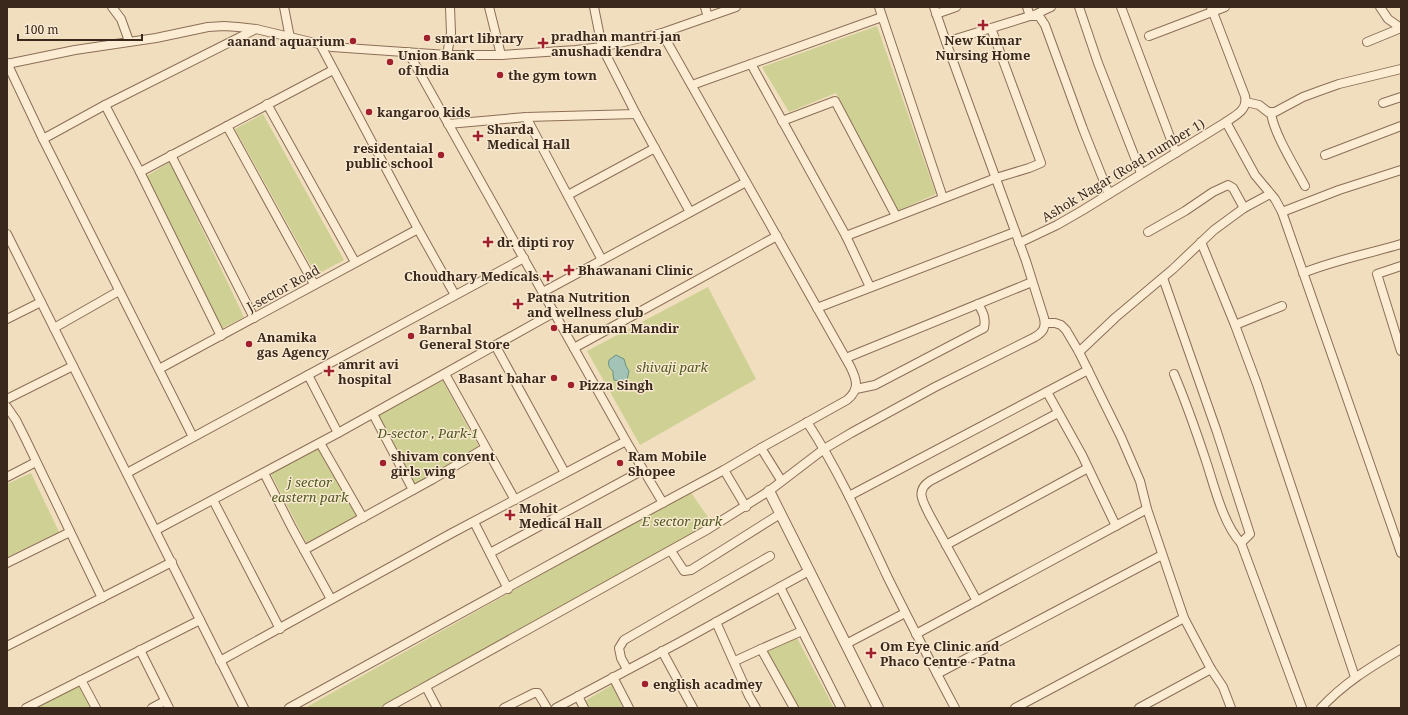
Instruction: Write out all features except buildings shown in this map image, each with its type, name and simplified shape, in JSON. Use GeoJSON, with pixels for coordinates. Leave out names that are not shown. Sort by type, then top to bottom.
{"type":"FeatureCollection","features":[{"type":"Feature","properties":{"kind":"street"},"geometry":{"type":"LineString","coordinates":[[112,7],[120,18],[128,41]]}},
{"type":"Feature","properties":{"kind":"street"},"geometry":{"type":"LineString","coordinates":[[284,7],[290,38]]}},
{"type":"Feature","properties":{"kind":"street"},"geometry":{"type":"LineString","coordinates":[[447,55],[451,33],[450,7]]}},
{"type":"Feature","properties":{"kind":"street"},"geometry":{"type":"LineString","coordinates":[[489,7],[501,55]]}},
{"type":"Feature","properties":{"kind":"street"},"geometry":{"type":"LineString","coordinates":[[594,7],[602,47],[636,114],[690,212]]}},
{"type":"Feature","properties":{"kind":"street"},"geometry":{"type":"LineString","coordinates":[[705,7],[708,17]]}},
{"type":"Feature","properties":{"kind":"street"},"geometry":{"type":"LineString","coordinates":[[193,437],[43,139],[7,64],[69,51],[156,38],[208,27],[238,27],[345,48],[447,55],[501,55],[602,47],[662,33],[736,7]]}},
{"type":"Feature","properties":{"kind":"street"},"geometry":{"type":"LineString","coordinates":[[879,7],[943,198]]}},
{"type":"Feature","properties":{"kind":"street"},"geometry":{"type":"LineString","coordinates":[[387,708],[671,550],[746,506],[824,449],[851,432],[935,387],[1040,334],[1045,328],[1045,323],[1019,243],[935,10],[956,7]]}},
{"type":"Feature","properties":{"kind":"street"},"geometry":{"type":"LineString","coordinates":[[1027,7],[1032,16]]}},
{"type":"Feature","properties":{"kind":"street"},"geometry":{"type":"LineString","coordinates":[[946,42],[1032,16],[1051,7]]}},
{"type":"Feature","properties":{"kind":"street"},"geometry":{"type":"LineString","coordinates":[[1080,7],[1098,63],[1141,173]]}},
{"type":"Feature","properties":{"kind":"street"},"geometry":{"type":"LineString","coordinates":[[1121,7],[1176,153]]}},
{"type":"Feature","properties":{"kind":"street"},"geometry":{"type":"LineString","coordinates":[[1149,36],[1212,9],[1225,7]]}},
{"type":"Feature","properties":{"kind":"street"},"geometry":{"type":"LineString","coordinates":[[1380,7],[1388,19],[1401,28]]}},
{"type":"Feature","properties":{"kind":"street"},"geometry":{"type":"LineString","coordinates":[[1212,9],[1246,102],[1254,103],[1270,113],[1278,134],[1305,186]]}},
{"type":"Feature","properties":{"kind":"street"},"geometry":{"type":"LineString","coordinates":[[1032,16],[1039,16],[1045,25],[1083,129],[1109,194]]}},
{"type":"Feature","properties":{"kind":"street"},"geometry":{"type":"LineString","coordinates":[[692,85],[882,17]]}},
{"type":"Feature","properties":{"kind":"street"},"geometry":{"type":"LineString","coordinates":[[846,236],[996,178],[1041,163],[992,28]]}},
{"type":"Feature","properties":{"kind":"street"},"geometry":{"type":"LineString","coordinates":[[1367,42],[1401,28]]}},
{"type":"Feature","properties":{"kind":"street"},"geometry":{"type":"LineString","coordinates":[[43,139],[105,105],[256,30]]}},
{"type":"Feature","properties":{"kind":"street"},"geometry":{"type":"LineString","coordinates":[[289,708],[724,470],[847,400],[856,389],[855,377],[846,358],[662,33]]}},
{"type":"Feature","properties":{"kind":"street"},"geometry":{"type":"LineString","coordinates":[[320,44],[418,229],[455,295]]}},
{"type":"Feature","properties":{"kind":"street"},"geometry":{"type":"LineString","coordinates":[[408,52],[626,441],[663,503]]}},
{"type":"Feature","properties":{"kind":"street"},"geometry":{"type":"LineString","coordinates":[[751,64],[846,236],[870,287]]}},
{"type":"Feature","properties":{"kind":"street"},"geometry":{"type":"LineString","coordinates":[[1270,113],[1279,111],[1303,97],[1339,84],[1401,69]]}},
{"type":"Feature","properties":{"kind":"street"},"geometry":{"type":"LineString","coordinates":[[140,172],[333,70]]}},
{"type":"Feature","properties":{"kind":"street"},"geometry":{"type":"LineString","coordinates":[[1383,103],[1401,97]]}},
{"type":"Feature","properties":{"kind":"street"},"geometry":{"type":"LineString","coordinates":[[782,121],[836,101],[896,216]]}},
{"type":"Feature","properties":{"kind":"street","name":"Ashok Nagar (Road number 1)"},"geometry":{"type":"LineString","coordinates":[[1019,243],[1057,224],[1109,194],[1226,122],[1245,106],[1246,102]]}},
{"type":"Feature","properties":{"kind":"street"},"geometry":{"type":"LineString","coordinates":[[267,104],[355,262]]}},
{"type":"Feature","properties":{"kind":"street"},"geometry":{"type":"LineString","coordinates":[[105,105],[140,172],[221,336]]}},
{"type":"Feature","properties":{"kind":"street"},"geometry":{"type":"LineString","coordinates":[[448,124],[526,117],[636,114]]}},
{"type":"Feature","properties":{"kind":"street"},"geometry":{"type":"LineString","coordinates":[[526,117],[602,260]]}},
{"type":"Feature","properties":{"kind":"street"},"geometry":{"type":"LineString","coordinates":[[1226,122],[1255,175],[1279,205],[1282,212],[1401,554]]}},
{"type":"Feature","properties":{"kind":"street"},"geometry":{"type":"LineString","coordinates":[[227,126],[314,284]]}},
{"type":"Feature","properties":{"kind":"street"},"geometry":{"type":"LineString","coordinates":[[1325,155],[1401,126]]}},
{"type":"Feature","properties":{"kind":"street"},"geometry":{"type":"LineString","coordinates":[[568,195],[655,148]]}},
{"type":"Feature","properties":{"kind":"street"},"geometry":{"type":"LineString","coordinates":[[170,155],[254,318]]}},
{"type":"Feature","properties":{"kind":"street"},"geometry":{"type":"LineString","coordinates":[[1282,212],[1401,170]]}},
{"type":"Feature","properties":{"kind":"street"},"geometry":{"type":"LineString","coordinates":[[543,292],[746,182]]}},
{"type":"Feature","properties":{"kind":"street"},"geometry":{"type":"LineString","coordinates":[[1148,232],[1228,185],[1233,188],[1244,208]]}},
{"type":"Feature","properties":{"kind":"street"},"geometry":{"type":"LineString","coordinates":[[1079,352],[1116,317],[1163,278],[1231,216],[1270,194]]}},
{"type":"Feature","properties":{"kind":"street","name":"J-sector Road"},"geometry":{"type":"LineString","coordinates":[[159,369],[418,229]]}},
{"type":"Feature","properties":{"kind":"street"},"geometry":{"type":"LineString","coordinates":[[817,308],[1015,232]]}},
{"type":"Feature","properties":{"kind":"street"},"geometry":{"type":"LineString","coordinates":[[574,348],[777,236]]}},
{"type":"Feature","properties":{"kind":"street"},"geometry":{"type":"LineString","coordinates":[[8,239],[156,530],[244,708]]}},
{"type":"Feature","properties":{"kind":"street"},"geometry":{"type":"LineString","coordinates":[[1201,242],[1235,325],[1292,486],[1327,596],[1355,677]]}},
{"type":"Feature","properties":{"kind":"street"},"geometry":{"type":"LineString","coordinates":[[1303,273],[1328,263],[1365,255],[1401,244]]}},
{"type":"Feature","properties":{"kind":"street"},"geometry":{"type":"LineString","coordinates":[[127,473],[524,258]]}},
{"type":"Feature","properties":{"kind":"street"},"geometry":{"type":"LineString","coordinates":[[1401,266],[1377,274],[1401,351]]}},
{"type":"Feature","properties":{"kind":"street"},"geometry":{"type":"LineString","coordinates":[[1163,278],[1217,432],[1250,534],[1240,543]]}},
{"type":"Feature","properties":{"kind":"street"},"geometry":{"type":"LineString","coordinates":[[846,358],[1032,282]]}},
{"type":"Feature","properties":{"kind":"street"},"geometry":{"type":"LineString","coordinates":[[54,328],[119,291]]}},
{"type":"Feature","properties":{"kind":"street"},"geometry":{"type":"LineString","coordinates":[[7,319],[41,302]]}},
{"type":"Feature","properties":{"kind":"street"},"geometry":{"type":"LineString","coordinates":[[856,389],[875,385],[984,328],[986,320],[984,313],[978,304]]}},
{"type":"Feature","properties":{"kind":"street"},"geometry":{"type":"LineString","coordinates":[[1235,325],[1282,306]]}},
{"type":"Feature","properties":{"kind":"street"},"geometry":{"type":"LineString","coordinates":[[156,530],[373,414],[554,312]]}},
{"type":"Feature","properties":{"kind":"street"},"geometry":{"type":"LineString","coordinates":[[1045,323],[1055,323],[1061,325],[1066,330],[1079,352],[1121,437],[1140,481],[1147,509],[1184,618],[1211,669],[1223,687],[1231,708]]}},
{"type":"Feature","properties":{"kind":"street"},"geometry":{"type":"LineString","coordinates":[[495,345],[565,473]]}},
{"type":"Feature","properties":{"kind":"street"},"geometry":{"type":"LineString","coordinates":[[7,399],[73,366]]}},
{"type":"Feature","properties":{"kind":"street"},"geometry":{"type":"LineString","coordinates":[[849,496],[1088,370]]}},
{"type":"Feature","properties":{"kind":"street"},"geometry":{"type":"LineString","coordinates":[[445,374],[515,500]]}},
{"type":"Feature","properties":{"kind":"street"},"geometry":{"type":"LineString","coordinates":[[1174,374],[1191,415],[1226,517],[1233,534],[1240,543],[1302,708]]}},
{"type":"Feature","properties":{"kind":"street"},"geometry":{"type":"LineString","coordinates":[[308,375],[338,433]]}},
{"type":"Feature","properties":{"kind":"street"},"geometry":{"type":"LineString","coordinates":[[1047,392],[1088,468],[1116,526]]}},
{"type":"Feature","properties":{"kind":"street"},"geometry":{"type":"LineString","coordinates":[[7,407],[16,420],[102,598]]}},
{"type":"Feature","properties":{"kind":"street"},"geometry":{"type":"LineString","coordinates":[[977,601],[922,499],[921,494],[924,485],[1058,413]]}},
{"type":"Feature","properties":{"kind":"street"},"geometry":{"type":"LineString","coordinates":[[373,414],[413,490]]}},
{"type":"Feature","properties":{"kind":"street"},"geometry":{"type":"LineString","coordinates":[[807,422],[824,449],[849,496],[916,634],[955,708]]}},
{"type":"Feature","properties":{"kind":"street"},"geometry":{"type":"LineString","coordinates":[[220,661],[280,629],[331,599],[626,441]]}},
{"type":"Feature","properties":{"kind":"street"},"geometry":{"type":"LineString","coordinates":[[320,443],[363,518]]}},
{"type":"Feature","properties":{"kind":"street"},"geometry":{"type":"LineString","coordinates":[[304,550],[471,458],[485,448]]}},
{"type":"Feature","properties":{"kind":"street"},"geometry":{"type":"LineString","coordinates":[[761,448],[781,480]]}},
{"type":"Feature","properties":{"kind":"street"},"geometry":{"type":"LineString","coordinates":[[7,477],[36,462]]}},
{"type":"Feature","properties":{"kind":"street"},"geometry":{"type":"LineString","coordinates":[[946,545],[1088,468]]}},
{"type":"Feature","properties":{"kind":"street"},"geometry":{"type":"LineString","coordinates":[[490,553],[643,470]]}},
{"type":"Feature","properties":{"kind":"street"},"geometry":{"type":"LineString","coordinates":[[724,470],[746,506]]}},
{"type":"Feature","properties":{"kind":"street"},"geometry":{"type":"LineString","coordinates":[[264,473],[331,599]]}},
{"type":"Feature","properties":{"kind":"street"},"geometry":{"type":"LineString","coordinates":[[768,491],[878,708]]}},
{"type":"Feature","properties":{"kind":"street"},"geometry":{"type":"LineString","coordinates":[[214,500],[280,629]]}},
{"type":"Feature","properties":{"kind":"street"},"geometry":{"type":"LineString","coordinates":[[916,634],[1147,509]]}},
{"type":"Feature","properties":{"kind":"street"},"geometry":{"type":"LineString","coordinates":[[671,550],[684,571],[691,570],[780,514]]}},
{"type":"Feature","properties":{"kind":"street"},"geometry":{"type":"LineString","coordinates":[[474,522],[508,589]]}},
{"type":"Feature","properties":{"kind":"street"},"geometry":{"type":"LineString","coordinates":[[7,563],[70,532]]}},
{"type":"Feature","properties":{"kind":"street"},"geometry":{"type":"LineString","coordinates":[[937,674],[1162,555]]}},
{"type":"Feature","properties":{"kind":"street"},"geometry":{"type":"LineString","coordinates":[[627,669],[621,658],[619,648],[624,640],[770,556]]}},
{"type":"Feature","properties":{"kind":"street"},"geometry":{"type":"LineString","coordinates":[[7,646],[172,562]]}},
{"type":"Feature","properties":{"kind":"street"},"geometry":{"type":"LineString","coordinates":[[556,708],[627,669],[662,652],[809,570]]}},
{"type":"Feature","properties":{"kind":"street"},"geometry":{"type":"LineString","coordinates":[[780,587],[841,708]]}},
{"type":"Feature","properties":{"kind":"street"},"geometry":{"type":"LineString","coordinates":[[846,644],[906,613]]}},
{"type":"Feature","properties":{"kind":"street"},"geometry":{"type":"LineString","coordinates":[[1015,708],[1184,618]]}},
{"type":"Feature","properties":{"kind":"street"},"geometry":{"type":"LineString","coordinates":[[26,708],[200,620]]}},
{"type":"Feature","properties":{"kind":"street"},"geometry":{"type":"LineString","coordinates":[[716,622],[749,696],[756,708]]}},
{"type":"Feature","properties":{"kind":"street"},"geometry":{"type":"LineString","coordinates":[[734,661],[802,631]]}},
{"type":"Feature","properties":{"kind":"street"},"geometry":{"type":"LineString","coordinates":[[761,649],[794,708]]}},
{"type":"Feature","properties":{"kind":"street"},"geometry":{"type":"LineString","coordinates":[[1321,708],[1355,677],[1401,649]]}},
{"type":"Feature","properties":{"kind":"street"},"geometry":{"type":"LineString","coordinates":[[140,650],[167,704],[152,708]]}},
{"type":"Feature","properties":{"kind":"street"},"geometry":{"type":"LineString","coordinates":[[662,652],[692,708]]}},
{"type":"Feature","properties":{"kind":"street"},"geometry":{"type":"LineString","coordinates":[[1139,708],[1211,669]]}},
{"type":"Feature","properties":{"kind":"street"},"geometry":{"type":"LineString","coordinates":[[613,678],[629,708]]}},
{"type":"Feature","properties":{"kind":"street"},"geometry":{"type":"LineString","coordinates":[[81,680],[96,708]]}},
{"type":"Feature","properties":{"kind":"street"},"geometry":{"type":"LineString","coordinates":[[426,687],[438,708]]}},
{"type":"Feature","properties":{"kind":"street"},"geometry":{"type":"LineString","coordinates":[[504,708],[534,692],[538,692],[547,708]]}},
{"type":"Feature","properties":{"kind":"street"},"geometry":{"type":"LineString","coordinates":[[578,696],[584,708]]}},
{"type":"Feature","properties":{"kind":"green space"},"geometry":{"type":"Polygon","coordinates":[[[877,26],[936,194],[897,211],[836,93],[789,112],[762,67],[877,26]]]}},
{"type":"Feature","properties":{"kind":"green space"},"geometry":{"type":"Polygon","coordinates":[[[263,114],[344,260],[316,275],[235,129],[263,114]]]}},
{"type":"Feature","properties":{"kind":"green space"},"geometry":{"type":"Polygon","coordinates":[[[170,162],[244,317],[221,329],[145,177],[170,162]]]}},
{"type":"Feature","properties":{"kind":"green space","name":"shivaji park"},"geometry":{"type":"Polygon","coordinates":[[[708,287],[756,379],[640,445],[587,351],[708,287]]]}},
{"type":"Feature","properties":{"kind":"green space","name":"D-sector , Park-1"},"geometry":{"type":"Polygon","coordinates":[[[445,379],[445,385],[480,449],[414,484],[377,416],[445,379]]]}},
{"type":"Feature","properties":{"kind":"green space","name":"j sector eastern park"},"geometry":{"type":"Polygon","coordinates":[[[318,448],[359,520],[308,546],[271,474],[318,448]]]}},
{"type":"Feature","properties":{"kind":"green space"},"geometry":{"type":"Polygon","coordinates":[[[31,473],[59,532],[7,557],[7,484],[31,473]]]}},
{"type":"Feature","properties":{"kind":"green space","name":"E sector park"},"geometry":{"type":"Polygon","coordinates":[[[690,491],[716,529],[379,708],[305,708],[690,491]]]}},
{"type":"Feature","properties":{"kind":"green space"},"geometry":{"type":"Polygon","coordinates":[[[797,638],[834,708],[799,708],[766,652],[797,638]]]}},
{"type":"Feature","properties":{"kind":"green space"},"geometry":{"type":"Polygon","coordinates":[[[79,683],[93,708],[31,708],[79,683]]]}},
{"type":"Feature","properties":{"kind":"green space"},"geometry":{"type":"Polygon","coordinates":[[[612,685],[623,708],[589,708],[585,701],[612,685]]]}},
{"type":"Feature","properties":{"kind":"shaded area"},"geometry":{"type":"Polygon","coordinates":[[[616,355],[624,359],[629,371],[627,380],[614,380],[613,371],[609,367],[609,360],[616,355]]]}},
{"type":"Feature","properties":{"kind":"place","name":"New Kumar Nursing Home"},"geometry":{"type":"Point","coordinates":[983,25]}},
{"type":"Feature","properties":{"kind":"place","name":"smart library"},"geometry":{"type":"Point","coordinates":[427,38]}},
{"type":"Feature","properties":{"kind":"place","name":"aanand aquarium"},"geometry":{"type":"Point","coordinates":[353,41]}},
{"type":"Feature","properties":{"kind":"place","name":"pradhan mantri jan anushadi kendra"},"geometry":{"type":"Point","coordinates":[543,43]}},
{"type":"Feature","properties":{"kind":"place","name":"Union Bank of India"},"geometry":{"type":"Point","coordinates":[390,62]}},
{"type":"Feature","properties":{"kind":"place","name":"the gym town"},"geometry":{"type":"Point","coordinates":[500,75]}},
{"type":"Feature","properties":{"kind":"place","name":"kangaroo kids"},"geometry":{"type":"Point","coordinates":[369,112]}},
{"type":"Feature","properties":{"kind":"place","name":"Sharda Medical Hall"},"geometry":{"type":"Point","coordinates":[478,136]}},
{"type":"Feature","properties":{"kind":"place","name":"residentaial public school"},"geometry":{"type":"Point","coordinates":[441,155]}},
{"type":"Feature","properties":{"kind":"place","name":"dr. dipti roy"},"geometry":{"type":"Point","coordinates":[488,242]}},
{"type":"Feature","properties":{"kind":"place","name":"Bhawanani Clinic"},"geometry":{"type":"Point","coordinates":[569,270]}},
{"type":"Feature","properties":{"kind":"place","name":"Choudhary Medicals"},"geometry":{"type":"Point","coordinates":[548,276]}},
{"type":"Feature","properties":{"kind":"place","name":"Patna Nutrition and wellness club"},"geometry":{"type":"Point","coordinates":[518,304]}},
{"type":"Feature","properties":{"kind":"place","name":"Hanuman Mandir"},"geometry":{"type":"Point","coordinates":[554,328]}},
{"type":"Feature","properties":{"kind":"place","name":"Barnbal General Store"},"geometry":{"type":"Point","coordinates":[411,336]}},
{"type":"Feature","properties":{"kind":"place","name":"Anamika gas Agency"},"geometry":{"type":"Point","coordinates":[249,344]}},
{"type":"Feature","properties":{"kind":"place","name":"amrit avi hospital"},"geometry":{"type":"Point","coordinates":[329,371]}},
{"type":"Feature","properties":{"kind":"place","name":"Basant bahar"},"geometry":{"type":"Point","coordinates":[554,378]}},
{"type":"Feature","properties":{"kind":"place","name":"Pizza Singh"},"geometry":{"type":"Point","coordinates":[571,385]}},
{"type":"Feature","properties":{"kind":"place","name":"shivam convent girls wing"},"geometry":{"type":"Point","coordinates":[383,463]}},
{"type":"Feature","properties":{"kind":"place","name":"Ram Mobile Shopee"},"geometry":{"type":"Point","coordinates":[620,463]}},
{"type":"Feature","properties":{"kind":"place","name":"Mohit Medical Hall"},"geometry":{"type":"Point","coordinates":[510,515]}},
{"type":"Feature","properties":{"kind":"place","name":"Om Eye Clinic and Phaco Centre - Patna"},"geometry":{"type":"Point","coordinates":[871,653]}},
{"type":"Feature","properties":{"kind":"place","name":"english acadmey"},"geometry":{"type":"Point","coordinates":[645,684]}}]}
